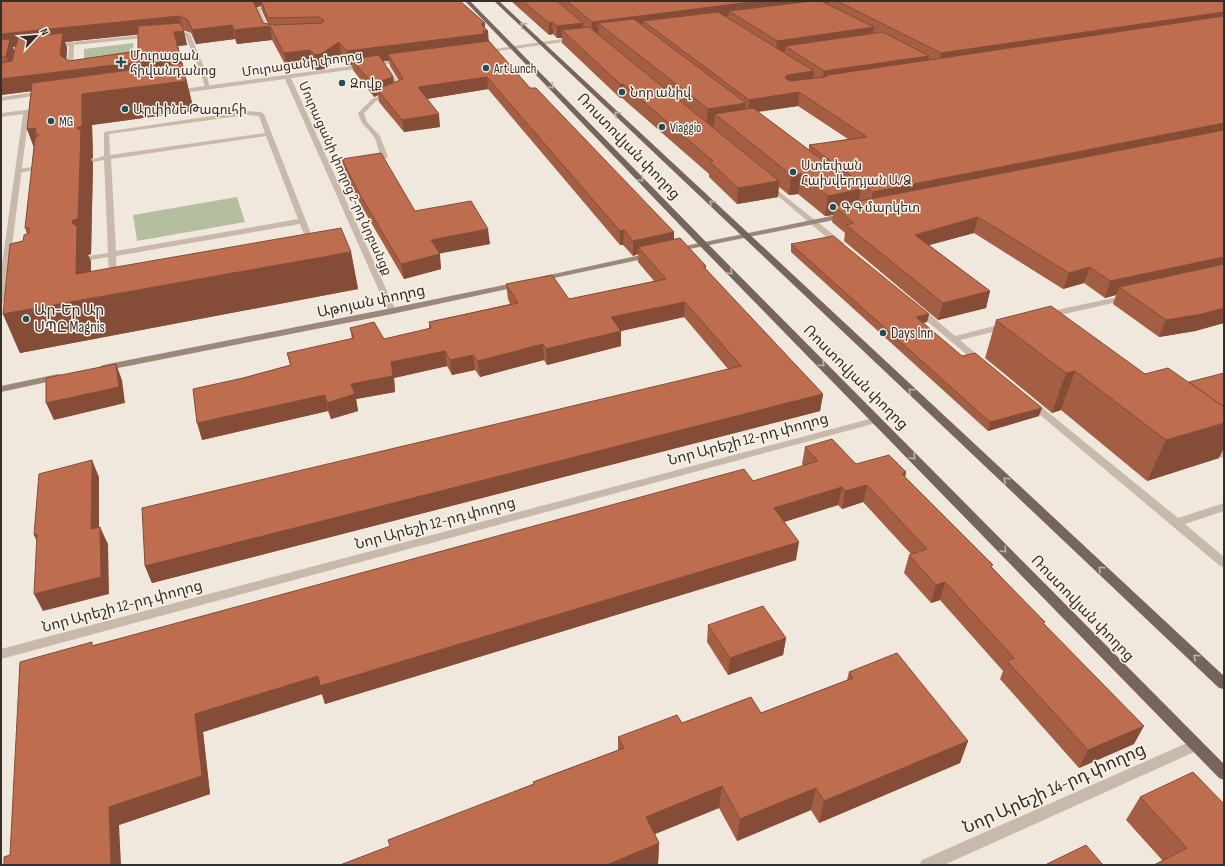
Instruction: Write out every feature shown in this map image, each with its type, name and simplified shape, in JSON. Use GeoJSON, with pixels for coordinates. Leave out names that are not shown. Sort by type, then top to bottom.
{"type":"FeatureCollection","features":[{"type":"Feature","properties":{"kind":"main road","name":"Ռոստովյան փողոց"},"geometry":{"type":"LineString","coordinates":[[467,1],[514,47],[703,244],[1224,774]]}},
{"type":"Feature","properties":{"kind":"main road","name":"Ռոստովյան փողոց"},"geometry":{"type":"LineString","coordinates":[[496,1],[1224,684]]}},
{"type":"Feature","properties":{"kind":"main road","name":"Աթոյան փողոց"},"geometry":{"type":"LineString","coordinates":[[95,370],[392,311],[703,244],[851,214]]}},
{"type":"Feature","properties":{"kind":"main road"},"geometry":{"type":"LineString","coordinates":[[1,389],[64,376]]}},
{"type":"Feature","properties":{"kind":"street"},"geometry":{"type":"LineString","coordinates":[[272,35],[268,34],[257,8],[290,1]]}},
{"type":"Feature","properties":{"kind":"street"},"geometry":{"type":"LineString","coordinates":[[167,34],[187,34],[208,87]]}},
{"type":"Feature","properties":{"kind":"street"},"geometry":{"type":"LineString","coordinates":[[49,46],[138,40],[160,35]]}},
{"type":"Feature","properties":{"kind":"street"},"geometry":{"type":"LineString","coordinates":[[479,52],[585,38]]}},
{"type":"Feature","properties":{"kind":"street"},"geometry":{"type":"LineString","coordinates":[[72,44],[70,70],[74,72],[82,70]]}},
{"type":"Feature","properties":{"kind":"street","name":"Մուրացանի փողոց"},"geometry":{"type":"LineString","coordinates":[[168,93],[408,61]]}},
{"type":"Feature","properties":{"kind":"street"},"geometry":{"type":"LineString","coordinates":[[384,64],[400,91],[374,100],[362,113],[364,122],[377,136],[385,157]]}},
{"type":"Feature","properties":{"kind":"street"},"geometry":{"type":"LineString","coordinates":[[164,77],[203,72]]}},
{"type":"Feature","properties":{"kind":"street","name":"Մուրացանի փողոց 2-րդ նրբանցք"},"geometry":{"type":"LineString","coordinates":[[287,76],[392,311]]}},
{"type":"Feature","properties":{"kind":"street"},"geometry":{"type":"LineString","coordinates":[[1,99],[48,92]]}},
{"type":"Feature","properties":{"kind":"street"},"geometry":{"type":"LineString","coordinates":[[1,116],[50,109]]}},
{"type":"Feature","properties":{"kind":"street"},"geometry":{"type":"LineString","coordinates":[[1,301],[9,272],[26,112]]}},
{"type":"Feature","properties":{"kind":"street"},"geometry":{"type":"LineString","coordinates":[[246,113],[261,114],[315,254],[299,263],[114,298],[107,158],[106,133],[246,113]]}},
{"type":"Feature","properties":{"kind":"street"},"geometry":{"type":"LineString","coordinates":[[93,160],[268,134]]}},
{"type":"Feature","properties":{"kind":"street"},"geometry":{"type":"LineString","coordinates":[[19,171],[47,167]]}},
{"type":"Feature","properties":{"kind":"street"},"geometry":{"type":"LineString","coordinates":[[759,177],[850,253]]}},
{"type":"Feature","properties":{"kind":"street"},"geometry":{"type":"LineString","coordinates":[[91,258],[302,221]]}},
{"type":"Feature","properties":{"kind":"street"},"geometry":{"type":"LineString","coordinates":[[1052,327],[1039,317],[1139,294]]}},
{"type":"Feature","properties":{"kind":"street"},"geometry":{"type":"LineString","coordinates":[[911,303],[990,369]]}},
{"type":"Feature","properties":{"kind":"street"},"geometry":{"type":"LineString","coordinates":[[954,339],[1018,323]]}},
{"type":"Feature","properties":{"kind":"street"},"geometry":{"type":"LineString","coordinates":[[1020,394],[1224,564]]}},
{"type":"Feature","properties":{"kind":"street","name":"Նոր Արեշի 12-րդ փողոց"},"geometry":{"type":"LineString","coordinates":[[1,654],[877,420]]}},
{"type":"Feature","properties":{"kind":"street"},"geometry":{"type":"LineString","coordinates":[[1205,441],[1224,455]]}},
{"type":"Feature","properties":{"kind":"street"},"geometry":{"type":"LineString","coordinates":[[1176,523],[1224,507]]}},
{"type":"Feature","properties":{"kind":"street","name":"Նոր Արեշի 14-րդ փողոց"},"geometry":{"type":"LineString","coordinates":[[927,865],[1196,745]]}},
{"type":"Feature","properties":{"kind":"green space"},"geometry":{"type":"Polygon","coordinates":[[[133,43],[134,61],[84,67],[84,49],[133,43]]]}},
{"type":"Feature","properties":{"kind":"green space"},"geometry":{"type":"Polygon","coordinates":[[[237,197],[245,222],[137,241],[133,215],[237,197]]]}},
{"type":"Feature","properties":{"kind":"building"},"geometry":{"type":"Polygon","coordinates":[[[1,1],[253,1],[263,23],[274,25],[322,23],[324,20],[319,17],[268,18],[261,1],[460,1],[485,23],[481,24],[488,31],[483,31],[484,34],[347,51],[339,42],[321,54],[314,55],[310,50],[284,53],[270,26],[234,30],[232,25],[192,30],[188,20],[179,16],[1,34],[1,1]]]}},
{"type":"Feature","properties":{"kind":"building"},"geometry":{"type":"Polygon","coordinates":[[[523,1],[557,1],[583,23],[557,26],[552,22],[549,23],[523,1]]]}},
{"type":"Feature","properties":{"kind":"building"},"geometry":{"type":"Polygon","coordinates":[[[567,1],[759,1],[592,22],[567,1]]]}},
{"type":"Feature","properties":{"kind":"building"},"geometry":{"type":"Polygon","coordinates":[[[821,1],[874,27],[777,41],[729,11],[821,1]]]}},
{"type":"Feature","properties":{"kind":"building"},"geometry":{"type":"Polygon","coordinates":[[[837,1],[1224,1],[1224,12],[941,53],[837,1]]]}},
{"type":"Feature","properties":{"kind":"building"},"geometry":{"type":"Polygon","coordinates":[[[718,12],[814,71],[787,75],[785,78],[790,81],[825,77],[828,75],[1224,16],[1224,123],[873,192],[809,145],[867,137],[799,92],[749,100],[643,21],[718,12]]]}},
{"type":"Feature","properties":{"kind":"building"},"geometry":{"type":"Polygon","coordinates":[[[634,19],[746,103],[708,109],[598,23],[634,19]]]}},
{"type":"Feature","properties":{"kind":"building"},"geometry":{"type":"Polygon","coordinates":[[[180,23],[184,31],[174,32],[180,57],[1,79],[1,63],[12,61],[18,38],[63,33],[60,55],[69,61],[137,51],[138,26],[180,23]]]}},
{"type":"Feature","properties":{"kind":"building"},"geometry":{"type":"Polygon","coordinates":[[[589,27],[779,181],[738,188],[710,162],[713,161],[623,84],[620,84],[562,30],[589,27]]]}},
{"type":"Feature","properties":{"kind":"building"},"geometry":{"type":"Polygon","coordinates":[[[883,32],[929,56],[824,71],[785,46],[883,32]]]}},
{"type":"Feature","properties":{"kind":"building"},"geometry":{"type":"Polygon","coordinates":[[[10,39],[6,57],[1,57],[1,40],[10,39]]]}},
{"type":"Feature","properties":{"kind":"building"},"geometry":{"type":"Polygon","coordinates":[[[489,41],[530,88],[536,88],[674,232],[633,241],[624,230],[620,231],[487,77],[418,87],[439,114],[402,120],[377,89],[403,79],[388,54],[489,41]]]}},
{"type":"Feature","properties":{"kind":"building"},"geometry":{"type":"Polygon","coordinates":[[[379,55],[393,77],[373,84],[351,59],[379,55]]]}},
{"type":"Feature","properties":{"kind":"building"},"geometry":{"type":"Polygon","coordinates":[[[182,63],[186,81],[82,94],[82,126],[77,128],[81,131],[78,219],[73,220],[72,223],[77,226],[76,274],[341,228],[351,252],[3,314],[10,244],[23,241],[24,235],[29,233],[29,228],[25,228],[35,138],[39,135],[35,132],[36,128],[27,129],[32,83],[182,63]]]}},
{"type":"Feature","properties":{"kind":"building"},"geometry":{"type":"Polygon","coordinates":[[[753,108],[861,189],[828,196],[801,174],[791,175],[715,114],[753,108]]]}},
{"type":"Feature","properties":{"kind":"building"},"geometry":{"type":"Polygon","coordinates":[[[1224,130],[1224,257],[1110,281],[1090,267],[1069,273],[978,217],[915,235],[990,291],[943,303],[846,225],[854,223],[834,206],[1224,130]]]}},
{"type":"Feature","properties":{"kind":"building"},"geometry":{"type":"Polygon","coordinates":[[[381,153],[415,211],[471,201],[488,229],[431,240],[440,254],[401,264],[359,193],[342,159],[381,153]]]}},
{"type":"Feature","properties":{"kind":"building"},"geometry":{"type":"Polygon","coordinates":[[[833,236],[929,314],[916,317],[962,356],[975,353],[1042,408],[990,422],[791,244],[833,236]]]}},
{"type":"Feature","properties":{"kind":"building"},"geometry":{"type":"Polygon","coordinates":[[[680,238],[706,266],[703,266],[823,394],[145,566],[142,508],[741,366],[685,302],[611,317],[621,331],[546,349],[543,344],[478,361],[473,355],[450,360],[445,351],[391,362],[393,376],[351,384],[355,394],[327,403],[325,395],[197,423],[193,389],[243,378],[291,365],[287,353],[354,338],[350,328],[374,322],[384,339],[431,328],[429,322],[518,303],[506,284],[552,275],[569,299],[666,279],[638,247],[680,238]]]}},
{"type":"Feature","properties":{"kind":"building"},"geometry":{"type":"Polygon","coordinates":[[[1224,264],[1224,308],[1202,314],[1166,320],[1119,287],[1224,264]]]}},
{"type":"Feature","properties":{"kind":"building"},"geometry":{"type":"Polygon","coordinates":[[[1051,306],[1145,374],[1168,368],[1224,407],[1224,423],[1166,440],[1075,371],[1066,373],[996,320],[1051,306]]]}},
{"type":"Feature","properties":{"kind":"building"},"geometry":{"type":"Polygon","coordinates":[[[116,364],[119,387],[46,403],[46,378],[116,364]]]}},
{"type":"Feature","properties":{"kind":"building"},"geometry":{"type":"Polygon","coordinates":[[[1224,373],[1224,407],[1189,382],[1224,373]]]}},
{"type":"Feature","properties":{"kind":"building"},"geometry":{"type":"Polygon","coordinates":[[[832,439],[856,464],[889,455],[906,472],[902,474],[993,565],[990,566],[1045,622],[1043,623],[1144,726],[1088,750],[1007,661],[1014,658],[945,582],[936,585],[909,555],[927,549],[867,485],[845,491],[842,487],[774,508],[799,542],[320,686],[318,676],[195,714],[202,776],[109,807],[111,865],[4,865],[4,857],[10,855],[20,662],[92,642],[92,646],[744,469],[753,481],[818,461],[805,447],[832,439]]]}},
{"type":"Feature","properties":{"kind":"building"},"geometry":{"type":"Polygon","coordinates":[[[92,460],[91,529],[100,527],[101,577],[34,594],[37,534],[34,535],[39,474],[92,460]]]}},
{"type":"Feature","properties":{"kind":"building"},"geometry":{"type":"Polygon","coordinates":[[[763,606],[786,638],[730,658],[708,625],[763,606]]]}},
{"type":"Feature","properties":{"kind":"building"},"geometry":{"type":"Polygon","coordinates":[[[897,653],[968,741],[824,801],[816,788],[740,819],[722,786],[646,817],[659,843],[607,865],[340,865],[390,846],[388,840],[534,784],[533,782],[624,748],[618,737],[677,715],[682,723],[751,697],[761,713],[853,678],[849,672],[897,653]]]}},
{"type":"Feature","properties":{"kind":"building"},"geometry":{"type":"Polygon","coordinates":[[[1193,772],[1224,804],[1224,865],[1154,865],[1187,848],[1140,797],[1193,772]]]}},
{"type":"Feature","properties":{"kind":"building"},"geometry":{"type":"Polygon","coordinates":[[[1086,845],[1103,865],[1047,864],[1086,845]]]}},
{"type":"Feature","properties":{"kind":"place","name":"Մուրացան հիվանդանոց"},"geometry":{"type":"Point","coordinates":[121,62]}},
{"type":"Feature","properties":{"kind":"place","name":"Art Lunch"},"geometry":{"type":"Point","coordinates":[486,68]}},
{"type":"Feature","properties":{"kind":"place","name":"Զովք"},"geometry":{"type":"Point","coordinates":[342,83]}},
{"type":"Feature","properties":{"kind":"place","name":"Նոր անիվ"},"geometry":{"type":"Point","coordinates":[622,92]}},
{"type":"Feature","properties":{"kind":"place","name":"Արփինե Թագուհի"},"geometry":{"type":"Point","coordinates":[125,109]}},
{"type":"Feature","properties":{"kind":"place","name":"MG"},"geometry":{"type":"Point","coordinates":[51,121]}},
{"type":"Feature","properties":{"kind":"place","name":"Viaggio"},"geometry":{"type":"Point","coordinates":[662,127]}},
{"type":"Feature","properties":{"kind":"place","name":"Ստեփան Հախվերդյան Ա/Ձ"},"geometry":{"type":"Point","coordinates":[793,172]}},
{"type":"Feature","properties":{"kind":"place","name":"Գ Գ մարկետ"},"geometry":{"type":"Point","coordinates":[833,207]}},
{"type":"Feature","properties":{"kind":"place","name":"Ար-Եր Ար ՍՊԸ Magnis"},"geometry":{"type":"Point","coordinates":[26,319]}},
{"type":"Feature","properties":{"kind":"place","name":"Days Inn"},"geometry":{"type":"Point","coordinates":[883,333]}}]}
